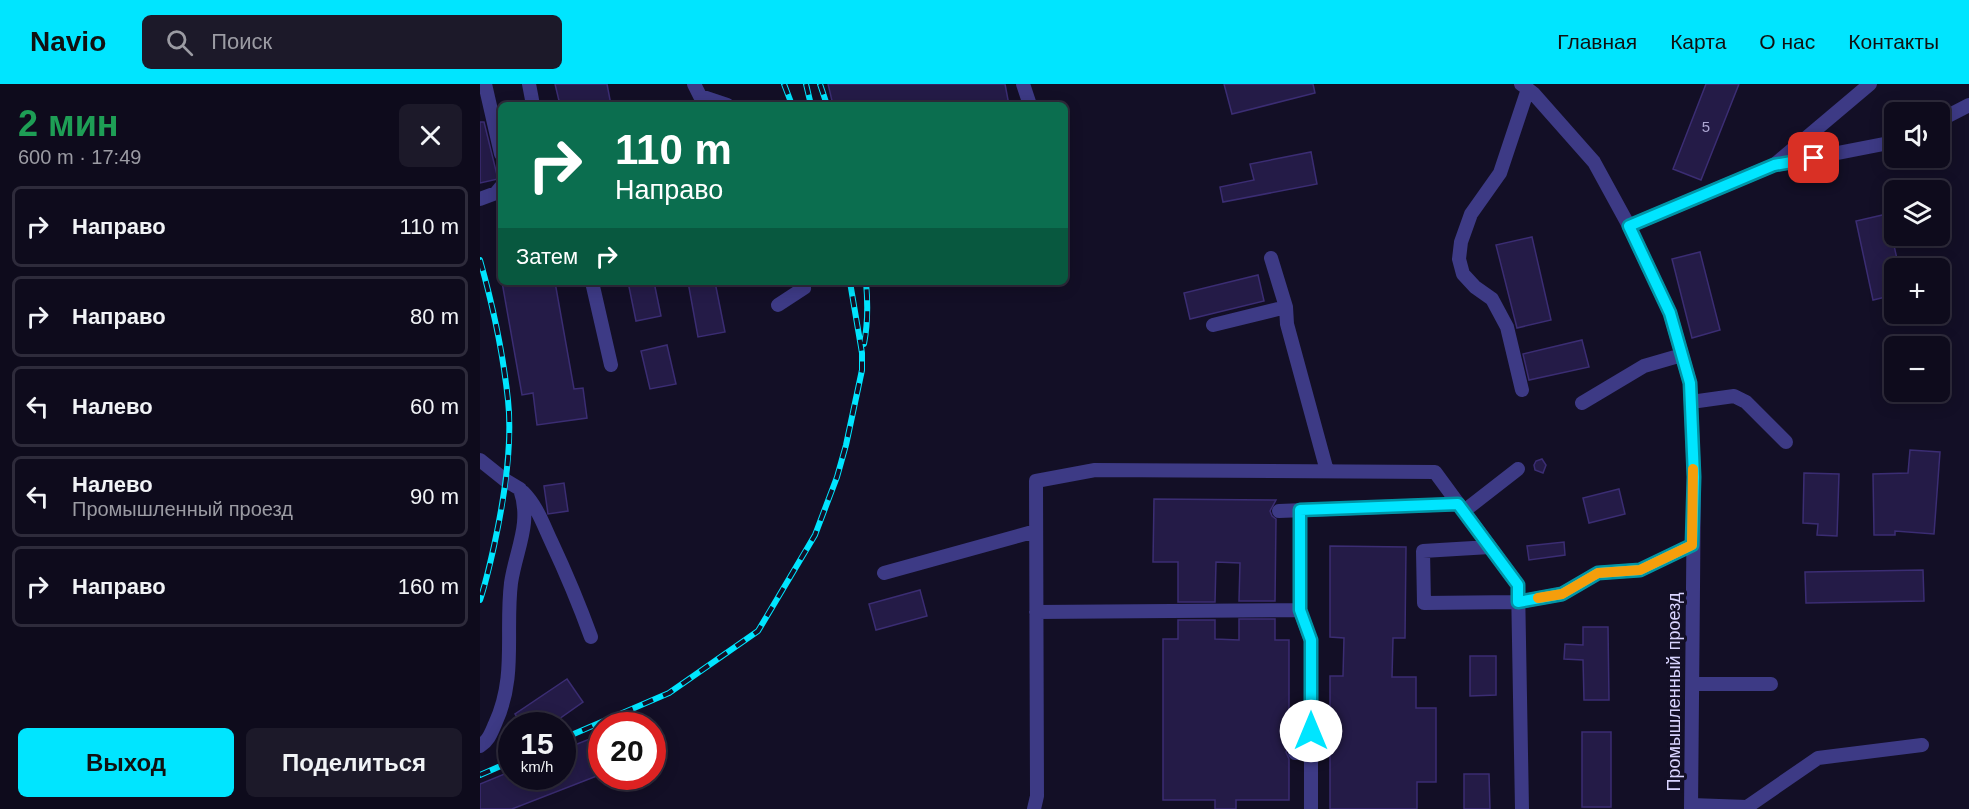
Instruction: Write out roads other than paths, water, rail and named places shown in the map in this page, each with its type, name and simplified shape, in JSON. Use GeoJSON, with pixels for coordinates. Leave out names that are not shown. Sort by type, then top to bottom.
{"type":"FeatureCollection","features":[{"type":"Feature","properties":{"kind":"street"},"geometry":{"type":"LineString","coordinates":[[485,84],[498,141]]}},
{"type":"Feature","properties":{"kind":"street"},"geometry":{"type":"LineString","coordinates":[[529,84],[532,102]]}},
{"type":"Feature","properties":{"kind":"street"},"geometry":{"type":"LineString","coordinates":[[693,84],[700,96],[718,102]]}},
{"type":"Feature","properties":{"kind":"street"},"geometry":{"type":"LineString","coordinates":[[1023,84],[1029,102]]}},
{"type":"Feature","properties":{"kind":"street"},"geometry":{"type":"LineString","coordinates":[[1774,165],[1870,84]]}},
{"type":"Feature","properties":{"kind":"street"},"geometry":{"type":"LineString","coordinates":[[1522,390],[1507,327],[1492,299],[1475,287],[1463,274],[1459,259],[1461,242],[1471,214],[1500,173],[1525,87]]}},
{"type":"Feature","properties":{"kind":"street","name":"Промышленный проезд"},"geometry":{"type":"LineString","coordinates":[[1525,87],[1594,162],[1629,226],[1670,313],[1690,383],[1694,477],[1691,807]]}},
{"type":"Feature","properties":{"kind":"street"},"geometry":{"type":"LineString","coordinates":[[1950,115],[1969,105]]}},
{"type":"Feature","properties":{"kind":"street"},"geometry":{"type":"LineString","coordinates":[[1629,226],[1774,165],[1884,144]]}},
{"type":"Feature","properties":{"kind":"street"},"geometry":{"type":"LineString","coordinates":[[480,199],[498,191]]}},
{"type":"Feature","properties":{"kind":"street"},"geometry":{"type":"LineString","coordinates":[[1271,258],[1286,307],[1287,324],[1327,471]]}},
{"type":"Feature","properties":{"kind":"street"},"geometry":{"type":"LineString","coordinates":[[593,285],[611,365]]}},
{"type":"Feature","properties":{"kind":"street"},"geometry":{"type":"LineString","coordinates":[[778,305],[804,288],[803,285]]}},
{"type":"Feature","properties":{"kind":"street"},"geometry":{"type":"LineString","coordinates":[[1213,325],[1286,307]]}},
{"type":"Feature","properties":{"kind":"street"},"geometry":{"type":"LineString","coordinates":[[1582,403],[1644,366],[1682,355]]}},
{"type":"Feature","properties":{"kind":"street"},"geometry":{"type":"LineString","coordinates":[[1690,402],[1734,396],[1746,402],[1786,442]]}},
{"type":"Feature","properties":{"kind":"street"},"geometry":{"type":"LineString","coordinates":[[480,460],[520,489],[533,502],[573,587],[591,637]]}},
{"type":"Feature","properties":{"kind":"street"},"geometry":{"type":"LineString","coordinates":[[1279,511],[1461,508],[1518,469]]}},
{"type":"Feature","properties":{"kind":"street"},"geometry":{"type":"LineString","coordinates":[[1034,809],[1037,796],[1036,481],[1095,470],[1435,472],[1518,585],[1522,809]]}},
{"type":"Feature","properties":{"kind":"street"},"geometry":{"type":"LineString","coordinates":[[480,746],[488,740],[502,708],[509,677],[511,636],[509,604],[524,528],[525,504],[520,489]]}},
{"type":"Feature","properties":{"kind":"street"},"geometry":{"type":"LineString","coordinates":[[1300,510],[1300,610],[1311,640],[1311,809]]}},
{"type":"Feature","properties":{"kind":"street"},"geometry":{"type":"LineString","coordinates":[[884,573],[1036,531]]}},
{"type":"Feature","properties":{"kind":"street"},"geometry":{"type":"LineString","coordinates":[[1490,547],[1423,551],[1424,603],[1518,602],[1562,594],[1598,573],[1640,570],[1692,545]]}},
{"type":"Feature","properties":{"kind":"street"},"geometry":{"type":"LineString","coordinates":[[1036,612],[1300,610]]}},
{"type":"Feature","properties":{"kind":"street"},"geometry":{"type":"LineString","coordinates":[[1692,684],[1771,684]]}},
{"type":"Feature","properties":{"kind":"street"},"geometry":{"type":"LineString","coordinates":[[1691,807],[1747,807],[1818,758],[1922,745]]}},
{"type":"Feature","properties":{"kind":"street"},"geometry":{"type":"LineString","coordinates":[[1295,753],[1311,753]]}},
{"type":"Feature","properties":{"kind":"railway"},"geometry":{"type":"LineString","coordinates":[[784,84],[791,102]]}},
{"type":"Feature","properties":{"kind":"railway"},"geometry":{"type":"LineString","coordinates":[[806,84],[810,102]]}},
{"type":"Feature","properties":{"kind":"railway"},"geometry":{"type":"LineString","coordinates":[[820,84],[826,102]]}},
{"type":"Feature","properties":{"kind":"railway"},"geometry":{"type":"LineString","coordinates":[[480,260],[503,365],[509,418],[507,473],[501,510],[480,600]]}},
{"type":"Feature","properties":{"kind":"railway"},"geometry":{"type":"LineString","coordinates":[[576,733],[669,693],[758,631],[815,535],[837,477],[846,445],[862,370],[862,353],[851,285]]}},
{"type":"Feature","properties":{"kind":"railway"},"geometry":{"type":"LineString","coordinates":[[864,344],[867,313],[866,285]]}},
{"type":"Feature","properties":{"kind":"railway"},"geometry":{"type":"LineString","coordinates":[[480,775],[498,767]]}}]}
